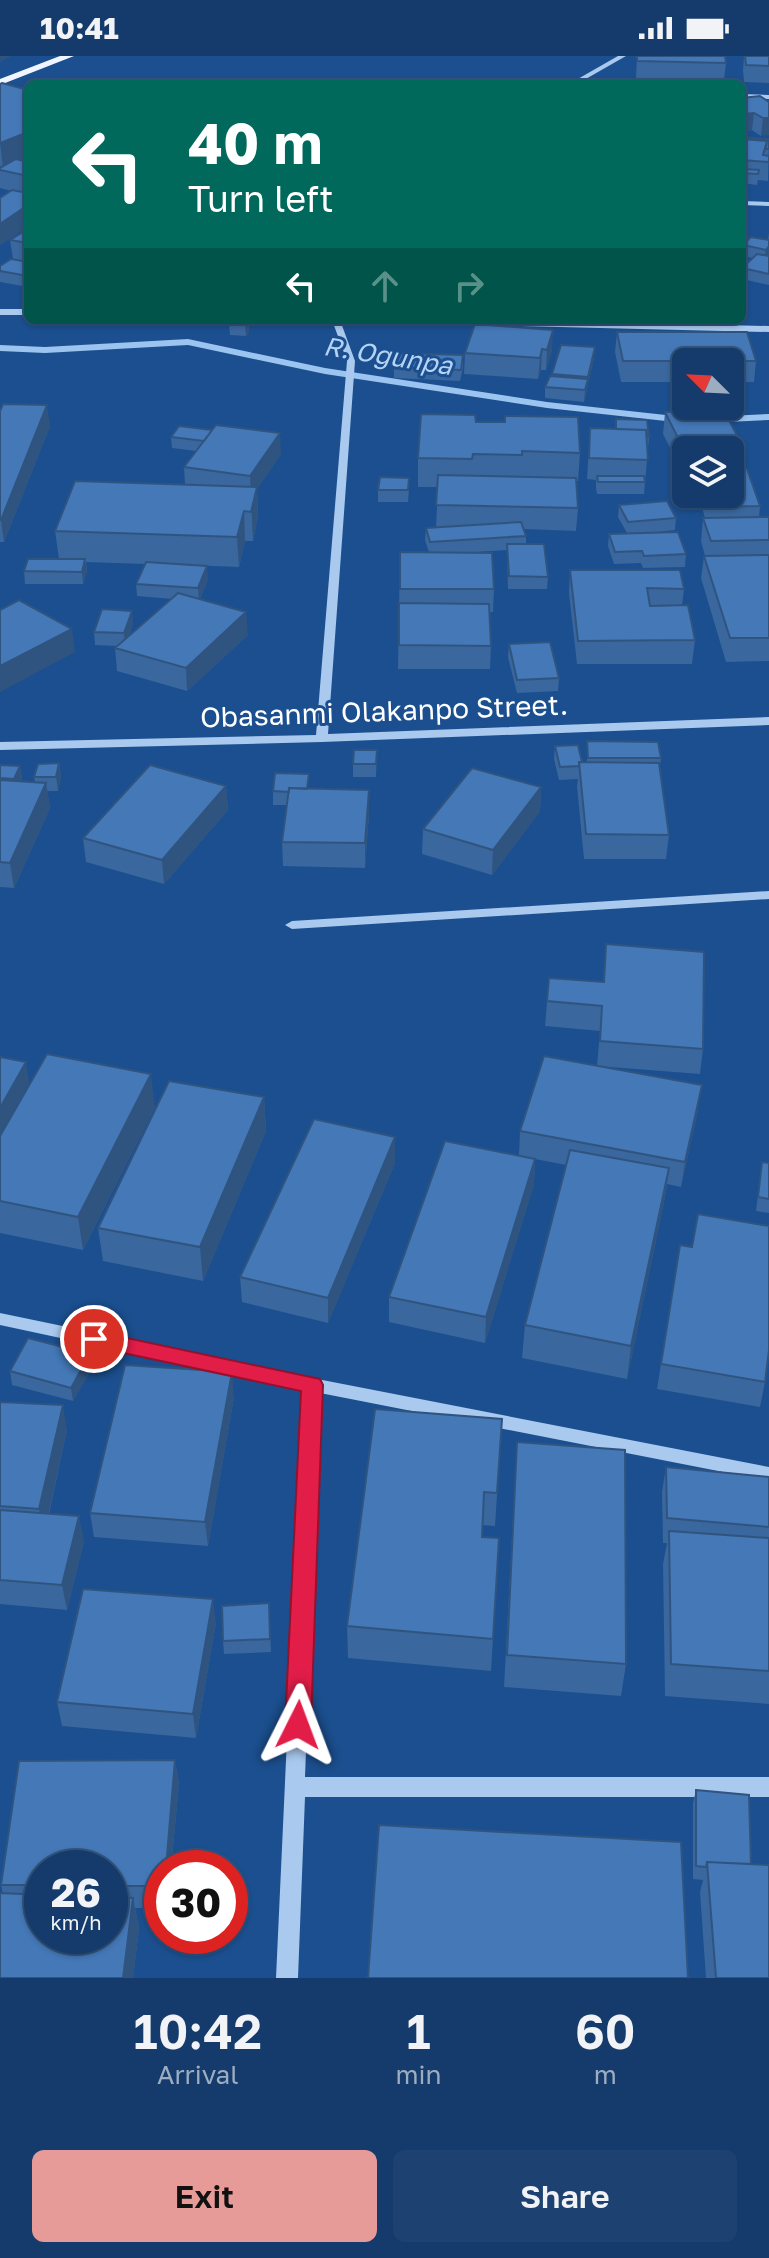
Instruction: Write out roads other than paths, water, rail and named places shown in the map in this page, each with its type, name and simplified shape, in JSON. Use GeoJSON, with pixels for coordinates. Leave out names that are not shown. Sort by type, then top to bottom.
{"type":"FeatureCollection","features":[{"type":"Feature","properties":{"kind":"main road"},"geometry":{"type":"LineString","coordinates":[[20,74],[34,56]]}},
{"type":"Feature","properties":{"kind":"main road"},"geometry":{"type":"LineString","coordinates":[[0,84],[69,56]]}},
{"type":"Feature","properties":{"kind":"street"},"geometry":{"type":"LineString","coordinates":[[579,80],[623,56]]}},
{"type":"Feature","properties":{"kind":"street"},"geometry":{"type":"LineString","coordinates":[[0,84],[14,90]]}},
{"type":"Feature","properties":{"kind":"street"},"geometry":{"type":"LineString","coordinates":[[746,96],[769,97]]}},
{"type":"Feature","properties":{"kind":"street"},"geometry":{"type":"LineString","coordinates":[[746,203],[769,204]]}},
{"type":"Feature","properties":{"kind":"street"},"geometry":{"type":"LineString","coordinates":[[0,312],[24,312]]}},
{"type":"Feature","properties":{"kind":"street"},"geometry":{"type":"LineString","coordinates":[[322,738],[351,361],[337,324]]}},
{"type":"Feature","properties":{"kind":"street"},"geometry":{"type":"LineString","coordinates":[[584,324],[769,329]]}},
{"type":"Feature","properties":{"kind":"street","name":"Obasanmi Olakanpo Street."},"geometry":{"type":"LineString","coordinates":[[0,746],[322,738],[769,721]]}},
{"type":"Feature","properties":{"kind":"street"},"geometry":{"type":"LineString","coordinates":[[292,925],[769,895]]}},
{"type":"Feature","properties":{"kind":"street"},"geometry":{"type":"LineString","coordinates":[[0,1319],[312,1385],[769,1474]]}},
{"type":"Feature","properties":{"kind":"street"},"geometry":{"type":"LineString","coordinates":[[287,1978],[312,1385]]}},
{"type":"Feature","properties":{"kind":"street"},"geometry":{"type":"LineString","coordinates":[[295,1787],[769,1787]]}},
{"type":"Feature","properties":{"kind":"waterway","name":"R. Ogunpa"},"geometry":{"type":"LineString","coordinates":[[0,348],[45,350],[188,342],[325,371],[547,405],[672,419]]}},
{"type":"Feature","properties":{"kind":"waterway","name":"R. Ogunpa"},"geometry":{"type":"LineString","coordinates":[[744,418],[769,417]]}}]}
